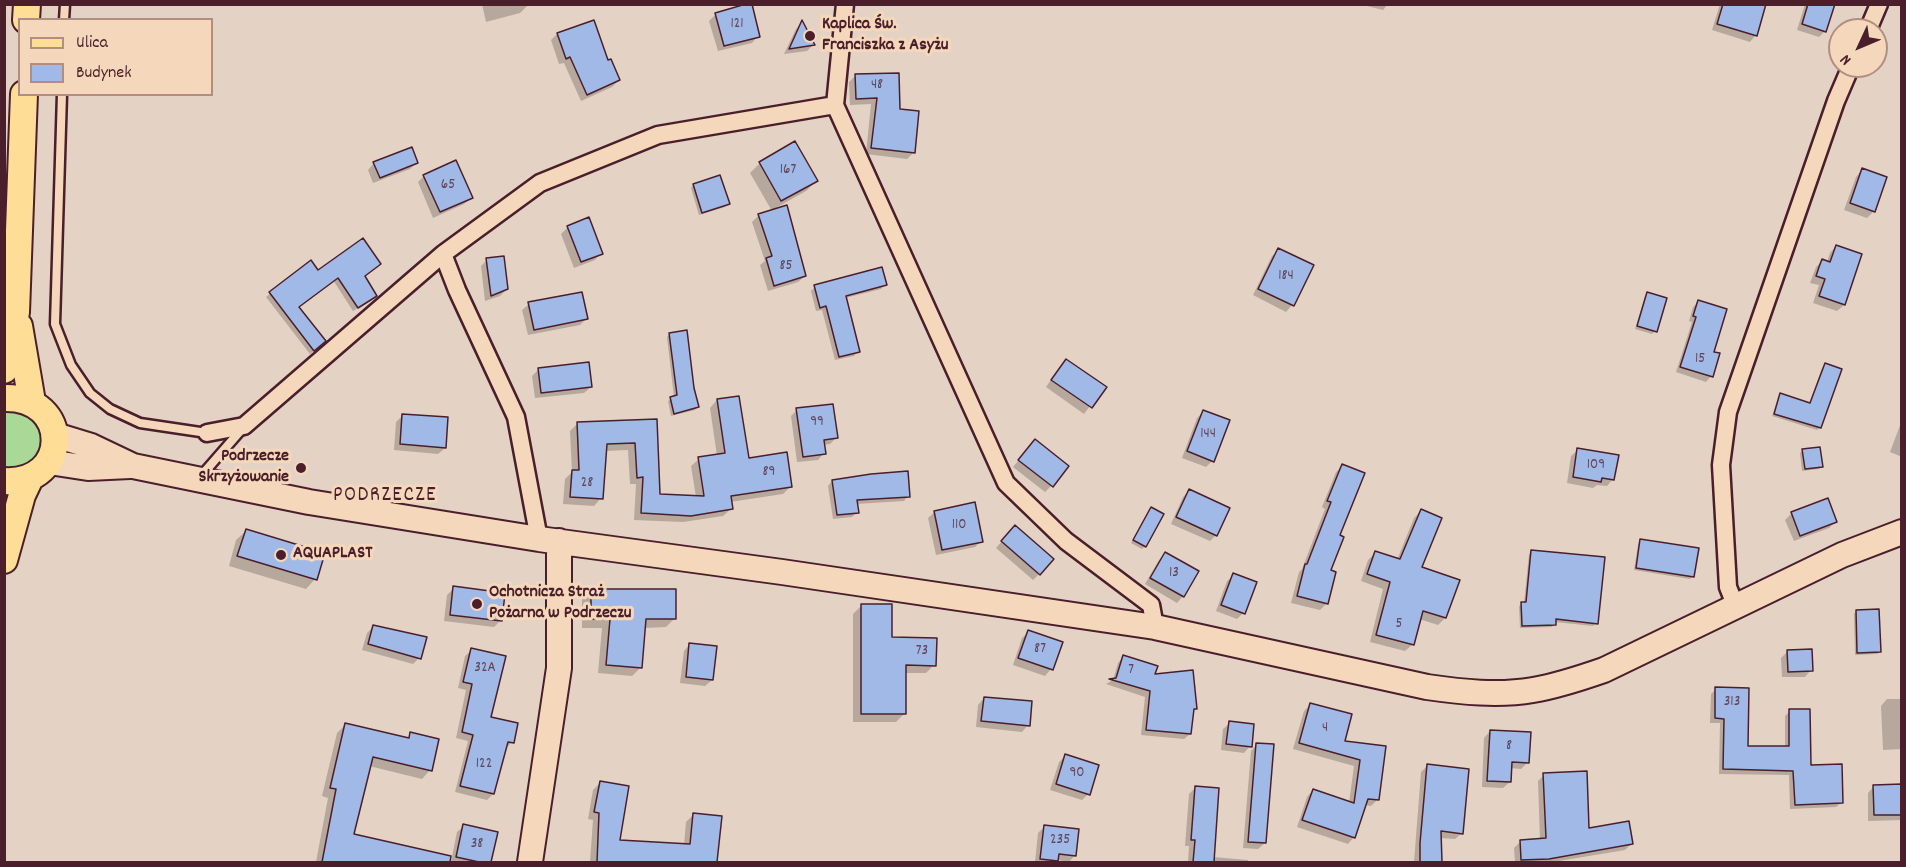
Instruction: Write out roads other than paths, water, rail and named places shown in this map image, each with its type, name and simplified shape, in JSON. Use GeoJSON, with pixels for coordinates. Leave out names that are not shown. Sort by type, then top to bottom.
{"type":"FeatureCollection","features":[{"type":"Feature","properties":{"kind":"main road"},"geometry":{"type":"LineString","coordinates":[[4,370],[16,312],[24,96]]}},
{"type":"Feature","properties":{"kind":"main road"},"geometry":{"type":"LineString","coordinates":[[16,312],[32,402]]}},
{"type":"Feature","properties":{"kind":"main road"},"geometry":{"type":"LineString","coordinates":[[4,398],[19,398],[32,402],[43,410],[51,422],[55,435],[54,449],[49,462],[41,471],[30,478],[16,482],[4,482]]}},
{"type":"Feature","properties":{"kind":"main road"},"geometry":{"type":"LineString","coordinates":[[4,560],[22,495],[30,478]]}},
{"type":"Feature","properties":{"kind":"street"},"geometry":{"type":"LineString","coordinates":[[845,4],[835,105],[1006,483],[1066,542],[1150,606],[1155,627]]}},
{"type":"Feature","properties":{"kind":"street"},"geometry":{"type":"LineString","coordinates":[[1873,18],[1879,4]]}},
{"type":"Feature","properties":{"kind":"street"},"geometry":{"type":"LineString","coordinates":[[1736,607],[1728,587],[1721,465],[1728,412],[1846,78]]}},
{"type":"Feature","properties":{"kind":"street"},"geometry":{"type":"LineString","coordinates":[[207,432],[244,426],[443,254],[540,183],[658,135],[835,105]]}},
{"type":"Feature","properties":{"kind":"street"},"geometry":{"type":"LineString","coordinates":[[443,254],[457,290],[516,417],[549,540],[559,668],[530,862]]}},
{"type":"Feature","properties":{"kind":"street"},"geometry":{"type":"LineString","coordinates":[[55,435],[91,447],[133,466],[197,481],[309,502],[549,540],[1155,627],[1427,687],[1464,692],[1532,691],[1604,670],[1842,555],[1902,532]]}},
{"type":"Feature","properties":{"kind":"street"},"geometry":{"type":"LineString","coordinates":[[49,462],[87,468],[133,466]]}},
{"type":"Feature","properties":{"kind":"lane"},"geometry":{"type":"LineString","coordinates":[[62,96],[55,324],[71,365],[90,393],[110,409],[140,423],[207,432]]}},
{"type":"Feature","properties":{"kind":"lane"},"geometry":{"type":"LineString","coordinates":[[197,481],[244,426]]}},
{"type":"Feature","properties":{"kind":"place","name":"Kaplica Św. Franciszka z Asyżu"},"geometry":{"type":"Point","coordinates":[810,36]}},
{"type":"Feature","properties":{"kind":"place","name":"Podrzecze Skrzyżowanie"},"geometry":{"type":"Point","coordinates":[301,468]}},
{"type":"Feature","properties":{"kind":"place","name":"AQUAPLAST"},"geometry":{"type":"Point","coordinates":[281,555]}},
{"type":"Feature","properties":{"kind":"place","name":"Ochotnicza Straż Pożarna w Podrzeczu"},"geometry":{"type":"Point","coordinates":[477,604]}},
{"type":"Feature","properties":{"kind":"district","name":"PODRZECZE"},"geometry":{"type":"Point","coordinates":[385,497]}}]}
